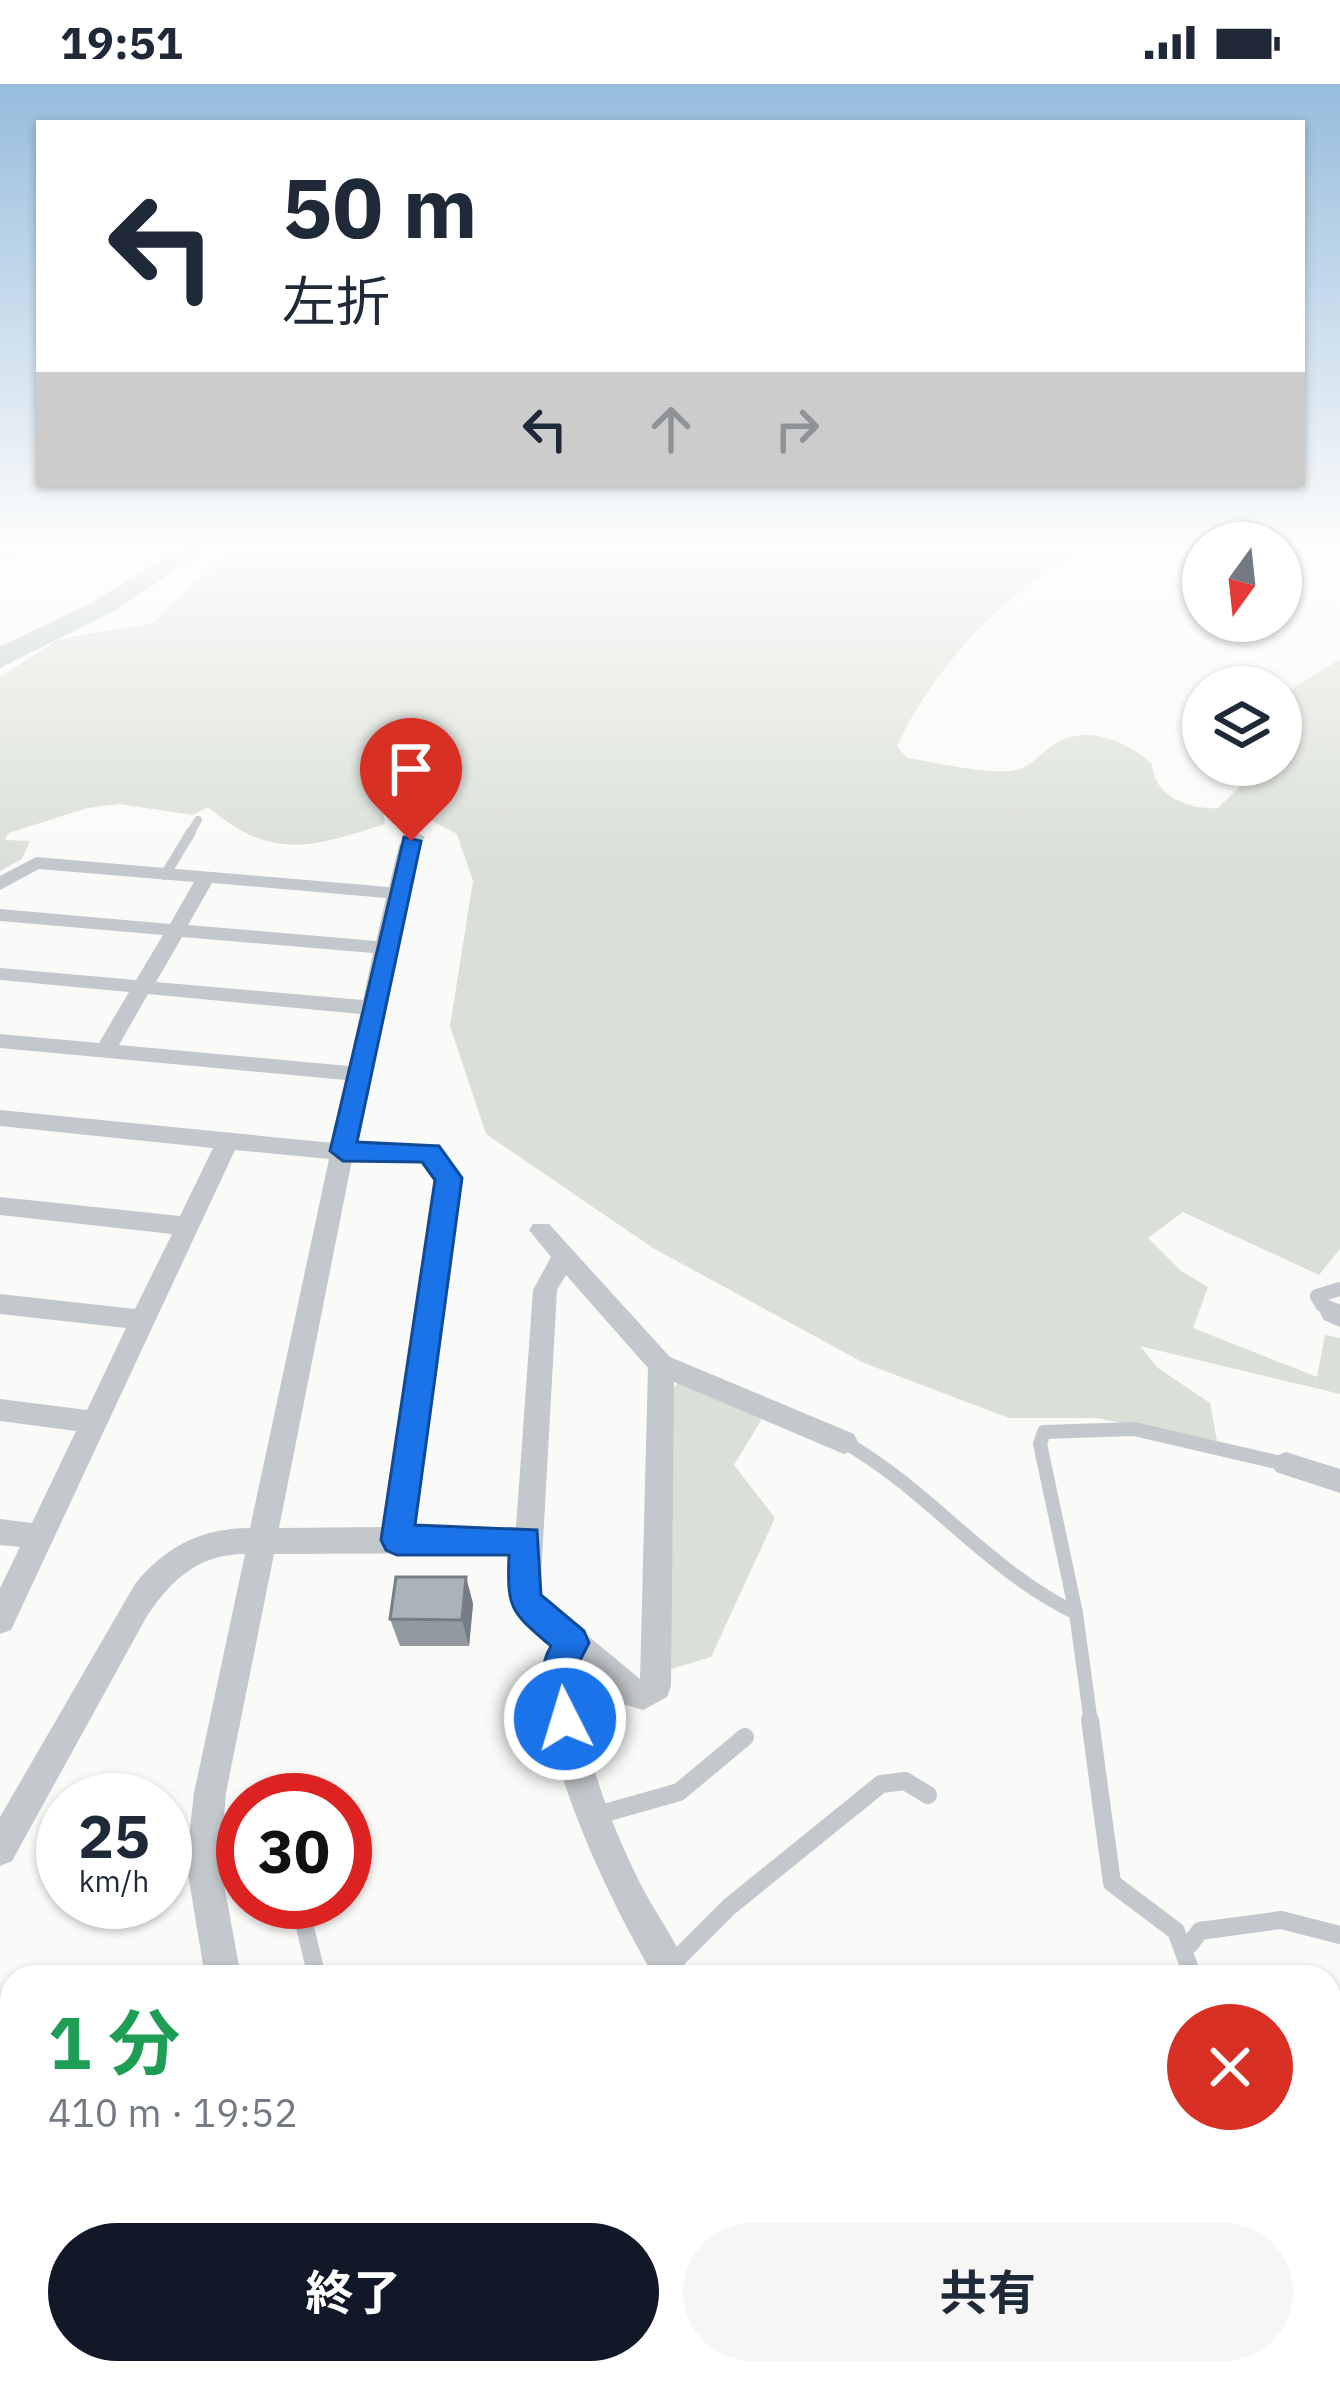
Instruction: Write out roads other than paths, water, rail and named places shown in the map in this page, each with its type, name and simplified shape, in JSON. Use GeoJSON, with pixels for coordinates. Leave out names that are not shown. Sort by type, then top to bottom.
{"type":"FeatureCollection","features":[{"type":"Feature","properties":{"kind":"street"},"geometry":{"type":"LineString","coordinates":[[221,1965],[206,1892],[204,1835],[371,1008],[408,845],[416,837]]}},
{"type":"Feature","properties":{"kind":"street"},"geometry":{"type":"LineString","coordinates":[[0,884],[36,863],[397,893]]}},
{"type":"Feature","properties":{"kind":"street"},"geometry":{"type":"LineString","coordinates":[[105,1051],[206,878]]}},
{"type":"Feature","properties":{"kind":"street"},"geometry":{"type":"LineString","coordinates":[[0,915],[384,948]]}},
{"type":"Feature","properties":{"kind":"street"},"geometry":{"type":"LineString","coordinates":[[0,974],[371,1008]]}},
{"type":"Feature","properties":{"kind":"street"},"geometry":{"type":"LineString","coordinates":[[0,1041],[358,1074]]}},
{"type":"Feature","properties":{"kind":"street"},"geometry":{"type":"LineString","coordinates":[[0,1118],[343,1151],[430,1153],[448,1178],[397,1540]]}},
{"type":"Feature","properties":{"kind":"street"},"geometry":{"type":"LineString","coordinates":[[0,1620],[229,1141]]}},
{"type":"Feature","properties":{"kind":"street"},"geometry":{"type":"LineString","coordinates":[[0,1206],[186,1226]]}},
{"type":"Feature","properties":{"kind":"street"},"geometry":{"type":"LineString","coordinates":[[541,1230],[562,1259],[662,1365],[844,1442]]}},
{"type":"Feature","properties":{"kind":"street"},"geometry":{"type":"LineString","coordinates":[[562,1259],[544,1290],[524,1602],[627,1691],[643,1695],[656,1685],[662,1365]]}},
{"type":"Feature","properties":{"kind":"street"},"geometry":{"type":"LineString","coordinates":[[0,1304],[143,1320]]}},
{"type":"Feature","properties":{"kind":"street"},"geometry":{"type":"LineString","coordinates":[[0,1410],[95,1422]]}},
{"type":"Feature","properties":{"kind":"street"},"geometry":{"type":"LineString","coordinates":[[1286,1464],[1340,1480]]}},
{"type":"Feature","properties":{"kind":"street"},"geometry":{"type":"LineString","coordinates":[[0,1532],[40,1537]]}},
{"type":"Feature","properties":{"kind":"street"},"geometry":{"type":"LineString","coordinates":[[0,1849],[160,1573],[202,1546],[262,1540],[526,1540]]}},
{"type":"Feature","properties":{"kind":"street"},"geometry":{"type":"LineString","coordinates":[[572,1643],[558,1668],[558,1688],[628,1902],[668,1965]]}},
{"type":"Feature","properties":{"kind":"lane"},"geometry":{"type":"LineString","coordinates":[[165,874],[199,820]]}},
{"type":"Feature","properties":{"kind":"lane"},"geometry":{"type":"LineString","coordinates":[[1192,1965],[1190,1944],[1181,1931],[1141,1909],[1112,1883],[1076,1613],[1040,1444],[1044,1432],[1073,1425],[1168,1437],[1286,1464]]}},
{"type":"Feature","properties":{"kind":"lane"},"geometry":{"type":"LineString","coordinates":[[844,1442],[892,1471],[1035,1591],[1076,1613]]}},
{"type":"Feature","properties":{"kind":"lane"},"geometry":{"type":"LineString","coordinates":[[596,1815],[679,1792],[745,1737]]}},
{"type":"Feature","properties":{"kind":"lane"},"geometry":{"type":"LineString","coordinates":[[671,1965],[729,1907],[880,1784],[892,1778],[909,1781],[928,1795]]}},
{"type":"Feature","properties":{"kind":"lane"},"geometry":{"type":"LineString","coordinates":[[1190,1944],[1200,1931],[1281,1920],[1340,1935]]}},
{"type":"Feature","properties":{"kind":"lane"},"geometry":{"type":"LineString","coordinates":[[305,1929],[313,1965]]}},
{"type":"Feature","properties":{"kind":"waterway"},"geometry":{"type":"LineString","coordinates":[[0,660],[21,649]]}}]}
